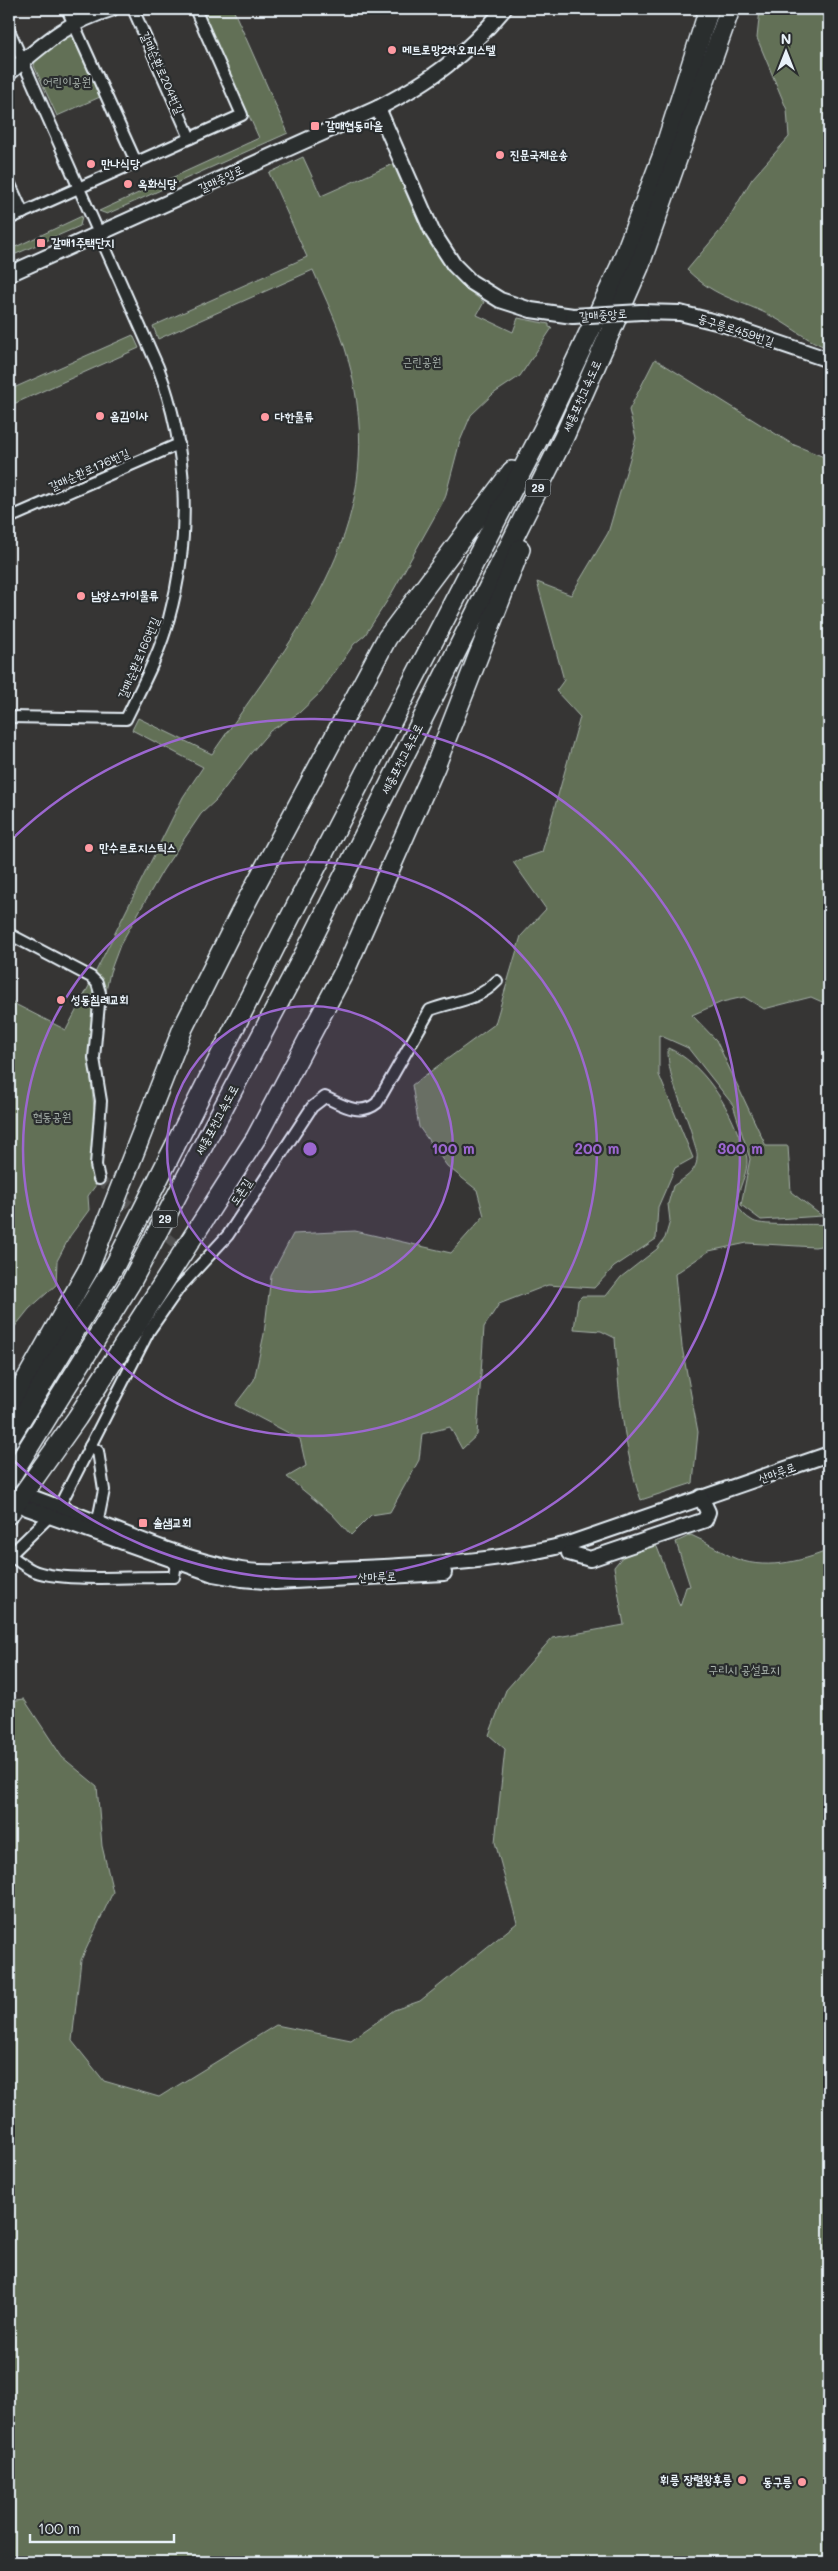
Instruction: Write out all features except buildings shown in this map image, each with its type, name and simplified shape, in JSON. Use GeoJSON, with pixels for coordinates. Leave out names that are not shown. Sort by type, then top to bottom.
{"type":"FeatureCollection","features":[{"type":"Feature","properties":{"kind":"highway","name":"세종포천고속도로"},"geometry":{"type":"LineString","coordinates":[[9,1439],[116,1263],[280,935],[545,426],[620,267],[662,157],[709,9]]}},
{"type":"Feature","properties":{"kind":"highway","name":"세종포천고속도로"},"geometry":{"type":"LineString","coordinates":[[9,1478],[130,1284],[306,951],[564,437],[639,267],[730,9]]}},
{"type":"Feature","properties":{"kind":"highway"},"geometry":{"type":"LineString","coordinates":[[9,1410],[88,1270],[183,1028],[240,914],[387,638],[545,426]]}},
{"type":"Feature","properties":{"kind":"highway"},"geometry":{"type":"LineString","coordinates":[[9,1514],[77,1418],[256,1138],[346,968],[435,767],[564,437]]}},
{"type":"Feature","properties":{"kind":"street"},"geometry":{"type":"LineString","coordinates":[[67,9],[136,162]]}},
{"type":"Feature","properties":{"kind":"street"},"geometry":{"type":"LineString","coordinates":[[9,72],[54,34],[74,23],[111,9]]}},
{"type":"Feature","properties":{"kind":"street","name":"갈매순환로204번길"},"geometry":{"type":"LineString","coordinates":[[133,9],[190,138]]}},
{"type":"Feature","properties":{"kind":"street"},"geometry":{"type":"LineString","coordinates":[[9,219],[242,115],[195,9]]}},
{"type":"Feature","properties":{"kind":"street","name":"갈매중앙로"},"geometry":{"type":"LineString","coordinates":[[9,274],[100,235],[378,108],[449,66],[484,34],[504,9]]}},
{"type":"Feature","properties":{"kind":"street"},"geometry":{"type":"LineString","coordinates":[[9,30],[23,61]]}},
{"type":"Feature","properties":{"kind":"street","name":"갈매순환로166번길"},"geometry":{"type":"LineString","coordinates":[[9,717],[126,719],[158,651],[169,619],[179,572],[183,532],[183,485],[179,444],[167,393],[158,367],[23,61]]}},
{"type":"Feature","properties":{"kind":"street","name":"갈매중앙로"},"geometry":{"type":"LineString","coordinates":[[378,108],[432,231],[454,265],[471,282],[500,300],[531,310],[573,316],[641,312]]}},
{"type":"Feature","properties":{"kind":"street"},"geometry":{"type":"LineString","coordinates":[[9,182],[23,213]]}},
{"type":"Feature","properties":{"kind":"street","name":"동구릉로459번길"},"geometry":{"type":"LineString","coordinates":[[641,312],[680,313],[712,321],[829,360]]}},
{"type":"Feature","properties":{"kind":"street","name":"갈매순환로176번길"},"geometry":{"type":"LineString","coordinates":[[9,518],[179,444]]}},
{"type":"Feature","properties":{"kind":"street"},"geometry":{"type":"LineString","coordinates":[[9,934],[91,977],[100,989],[94,1058],[101,1101],[96,1165],[99,1179]]}},
{"type":"Feature","properties":{"kind":"street","name":"도촌길"},"geometry":{"type":"LineString","coordinates":[[9,1555],[54,1512],[149,1331],[179,1288],[228,1235],[320,1099],[325,1097],[360,1111],[371,1108],[377,1103],[430,1010],[471,999],[486,992],[497,981]]}},
{"type":"Feature","properties":{"kind":"street"},"geometry":{"type":"LineString","coordinates":[[192,1258],[201,1264]]}},
{"type":"Feature","properties":{"kind":"street"},"geometry":{"type":"LineString","coordinates":[[90,1446],[98,1452],[104,1490],[97,1528]]}},
{"type":"Feature","properties":{"kind":"street","name":"산마루로"},"geometry":{"type":"LineString","coordinates":[[31,1503],[177,1557],[213,1574],[275,1582],[424,1576],[518,1564],[569,1553],[703,1500],[829,1454]]}},
{"type":"Feature","properties":{"kind":"street","name":"산마루로"},"geometry":{"type":"LineString","coordinates":[[177,1557],[243,1570],[275,1571],[431,1565],[534,1553],[568,1544],[703,1500]]}},
{"type":"Feature","properties":{"kind":"street"},"geometry":{"type":"LineString","coordinates":[[9,1555],[33,1571],[83,1577],[174,1577],[177,1557]]}},
{"type":"Feature","properties":{"kind":"green space"},"geometry":{"type":"Polygon","coordinates":[[[201,9],[233,9],[288,133],[107,214],[99,211],[259,138],[201,9]]]}},
{"type":"Feature","properties":{"kind":"green space"},"geometry":{"type":"Polygon","coordinates":[[[760,9],[829,9],[829,262],[826,279],[829,313],[829,348],[822,346],[762,312],[719,293],[698,280],[687,270],[724,226],[752,179],[789,137],[787,110],[757,38],[760,9]]]}},
{"type":"Feature","properties":{"kind":"green space","name":"어린이공원"},"geometry":{"type":"Polygon","coordinates":[[[67,36],[74,38],[100,97],[57,116],[34,66],[36,58],[67,36]]]}},
{"type":"Feature","properties":{"kind":"green space","name":"근린공원"},"geometry":{"type":"Polygon","coordinates":[[[303,157],[321,196],[393,164],[419,222],[440,258],[467,289],[484,302],[477,315],[513,332],[518,318],[549,324],[549,327],[552,328],[520,376],[493,394],[471,415],[460,441],[445,498],[389,598],[365,635],[354,644],[321,692],[299,713],[270,731],[251,753],[216,800],[201,814],[163,870],[120,945],[110,972],[104,1001],[104,985],[95,973],[183,797],[203,767],[132,730],[138,718],[212,754],[306,616],[330,570],[348,522],[358,470],[358,415],[344,344],[313,270],[158,339],[153,326],[307,257],[269,173],[303,157]]]}},
{"type":"Feature","properties":{"kind":"green space"},"geometry":{"type":"Polygon","coordinates":[[[82,216],[80,226],[9,257],[9,250],[82,216]]]}},
{"type":"Feature","properties":{"kind":"green space"},"geometry":{"type":"Polygon","coordinates":[[[133,335],[139,348],[9,406],[9,390],[133,335]]]}},
{"type":"Feature","properties":{"kind":"green space"},"geometry":{"type":"Polygon","coordinates":[[[655,359],[792,444],[829,459],[829,1005],[811,997],[764,1009],[744,997],[722,1002],[692,1015],[716,1040],[766,1146],[788,1146],[791,1192],[822,1216],[761,1220],[741,1205],[750,1159],[733,1105],[688,1048],[659,1035],[659,1075],[693,1158],[675,1168],[658,1207],[656,1239],[614,1267],[594,1288],[548,1285],[499,1304],[484,1327],[477,1435],[462,1449],[450,1427],[422,1434],[419,1460],[390,1512],[371,1515],[351,1535],[332,1514],[287,1477],[306,1466],[300,1439],[235,1405],[254,1380],[264,1334],[271,1276],[293,1234],[355,1231],[451,1253],[484,1216],[477,1190],[447,1166],[419,1127],[412,1085],[495,1024],[521,936],[546,909],[513,862],[542,852],[580,717],[556,691],[564,680],[537,582],[571,595],[608,533],[636,438],[629,410],[655,359]]]}},
{"type":"Feature","properties":{"kind":"green space","name":"협동공원"},"geometry":{"type":"Polygon","coordinates":[[[90,984],[95,993],[89,1061],[95,1117],[90,1166],[96,1185],[88,1196],[89,1210],[70,1236],[57,1261],[56,1285],[29,1309],[9,1334],[9,1001],[66,1030],[90,984]]]}},
{"type":"Feature","properties":{"kind":"green space"},"geometry":{"type":"Polygon","coordinates":[[[668,1048],[681,1055],[703,1075],[722,1100],[736,1128],[747,1158],[738,1200],[739,1207],[744,1214],[758,1223],[829,1225],[829,1239],[826,1245],[815,1247],[747,1243],[709,1251],[675,1274],[682,1347],[698,1432],[693,1483],[641,1500],[626,1441],[615,1338],[601,1331],[574,1329],[578,1300],[582,1296],[606,1296],[621,1277],[657,1249],[665,1238],[670,1221],[668,1204],[673,1186],[689,1175],[695,1167],[697,1153],[674,1084],[668,1048]]]}},
{"type":"Feature","properties":{"kind":"green space","name":"구리시 공설묘지"},"geometry":{"type":"Polygon","coordinates":[[[691,1535],[732,1557],[756,1563],[768,1564],[794,1561],[829,1550],[829,2562],[9,2562],[9,1701],[24,1699],[62,1757],[97,1786],[102,1846],[113,1892],[81,1960],[72,2041],[104,2081],[159,2097],[276,2025],[351,2040],[394,2010],[420,2001],[517,1923],[495,1842],[505,1749],[489,1735],[506,1690],[552,1638],[624,1625],[614,1567],[628,1550],[653,1543],[657,1547],[680,1606],[686,1587],[690,1586],[676,1542],[691,1535]]]}},
{"type":"Feature","properties":{"kind":"tunnel"},"geometry":{"type":"LineString","coordinates":[[99,1179],[192,1258]]}},
{"type":"Feature","properties":{"kind":"tunnel"},"geometry":{"type":"LineString","coordinates":[[9,1488],[31,1497]]}},
{"type":"Feature","properties":{"kind":"place","name":"메트로망2차오피스텔"},"geometry":{"type":"Point","coordinates":[392,50]}},
{"type":"Feature","properties":{"kind":"place","name":"갈매협동마을"},"geometry":{"type":"Point","coordinates":[315,126]}},
{"type":"Feature","properties":{"kind":"place","name":"진문국제운송"},"geometry":{"type":"Point","coordinates":[500,155]}},
{"type":"Feature","properties":{"kind":"place","name":"만나식당"},"geometry":{"type":"Point","coordinates":[91,164]}},
{"type":"Feature","properties":{"kind":"place","name":"옥화식당"},"geometry":{"type":"Point","coordinates":[128,184]}},
{"type":"Feature","properties":{"kind":"place","name":"갈매1주택단지"},"geometry":{"type":"Point","coordinates":[41,243]}},
{"type":"Feature","properties":{"kind":"place","name":"옴김이사"},"geometry":{"type":"Point","coordinates":[100,416]}},
{"type":"Feature","properties":{"kind":"place","name":"다한물류"},"geometry":{"type":"Point","coordinates":[265,417]}},
{"type":"Feature","properties":{"kind":"place","name":"남양스카이물류"},"geometry":{"type":"Point","coordinates":[81,596]}},
{"type":"Feature","properties":{"kind":"place","name":"만수르로지스틱스"},"geometry":{"type":"Point","coordinates":[89,848]}},
{"type":"Feature","properties":{"kind":"place","name":"성동침례교회"},"geometry":{"type":"Point","coordinates":[61,1000]}},
{"type":"Feature","properties":{"kind":"place","name":"솔샘교회"},"geometry":{"type":"Point","coordinates":[143,1523]}},
{"type":"Feature","properties":{"kind":"place","name":"휘릉 장렬왕후릉"},"geometry":{"type":"Point","coordinates":[742,2480]}},
{"type":"Feature","properties":{"kind":"place","name":"동구릉"},"geometry":{"type":"Point","coordinates":[802,2482]}}]}
